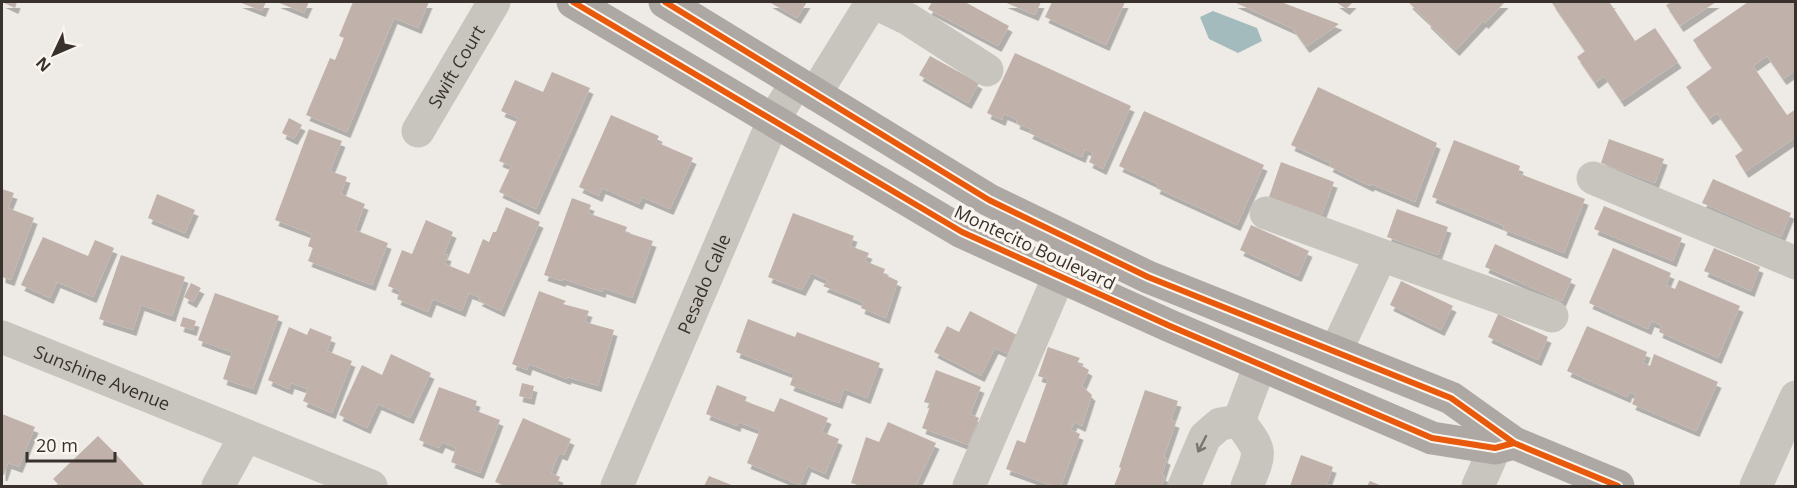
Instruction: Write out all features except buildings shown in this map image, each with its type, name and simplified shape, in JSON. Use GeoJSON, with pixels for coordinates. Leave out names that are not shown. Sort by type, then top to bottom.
{"type":"FeatureCollection","features":[{"type":"Feature","properties":{"kind":"main road","name":"Montecito Boulevard"},"geometry":{"type":"LineString","coordinates":[[573,2],[962,232],[1260,365],[1432,438],[1504,446],[1618,486]]}},
{"type":"Feature","properties":{"kind":"main road","name":"Montecito Boulevard"},"geometry":{"type":"LineString","coordinates":[[665,2],[989,200],[1148,276],[1451,398],[1504,446]]}},
{"type":"Feature","properties":{"kind":"street","name":"Swift Court"},"geometry":{"type":"LineString","coordinates":[[418,131],[495,2]]}},
{"type":"Feature","properties":{"kind":"street","name":"Pesado Calle"},"geometry":{"type":"LineString","coordinates":[[617,486],[774,119],[805,89],[873,2]]}},
{"type":"Feature","properties":{"kind":"street"},"geometry":{"type":"LineString","coordinates":[[873,2],[908,19],[987,70]]}},
{"type":"Feature","properties":{"kind":"street"},"geometry":{"type":"LineString","coordinates":[[1593,178],[1796,263]]}},
{"type":"Feature","properties":{"kind":"street"},"geometry":{"type":"LineString","coordinates":[[1266,213],[1552,316]]}},
{"type":"Feature","properties":{"kind":"street"},"geometry":{"type":"LineString","coordinates":[[1336,351],[1381,255]]}},
{"type":"Feature","properties":{"kind":"street"},"geometry":{"type":"LineString","coordinates":[[969,486],[1059,276]]}},
{"type":"Feature","properties":{"kind":"street","name":"Sunshine Avenue"},"geometry":{"type":"LineString","coordinates":[[2,337],[371,486]]}},
{"type":"Feature","properties":{"kind":"street"},"geometry":{"type":"LineString","coordinates":[[1239,421],[1260,365]]}},
{"type":"Feature","properties":{"kind":"street"},"geometry":{"type":"LineString","coordinates":[[1756,486],[1796,397]]}},
{"type":"Feature","properties":{"kind":"street"},"geometry":{"type":"LineString","coordinates":[[1184,486],[1205,437],[1220,424],[1239,421]]}},
{"type":"Feature","properties":{"kind":"street"},"geometry":{"type":"LineString","coordinates":[[1239,421],[1257,446],[1257,462],[1247,486]]}},
{"type":"Feature","properties":{"kind":"street"},"geometry":{"type":"LineString","coordinates":[[218,486],[245,437]]}},
{"type":"Feature","properties":{"kind":"street"},"geometry":{"type":"LineString","coordinates":[[1478,486],[1504,446]]}},
{"type":"Feature","properties":{"kind":"water"},"geometry":{"type":"Polygon","coordinates":[[[1213,11],[1257,28],[1262,41],[1238,53],[1209,39],[1200,17],[1213,11]]]}},
{"type":"Feature","properties":{"kind":"cycle path"},"geometry":{"type":"LineString","coordinates":[[573,2],[962,232],[1170,326],[1432,438],[1495,448],[1514,443]]}},
{"type":"Feature","properties":{"kind":"cycle path"},"geometry":{"type":"LineString","coordinates":[[665,2],[989,200],[1148,277],[1451,398],[1514,443],[1618,486]]}}]}
